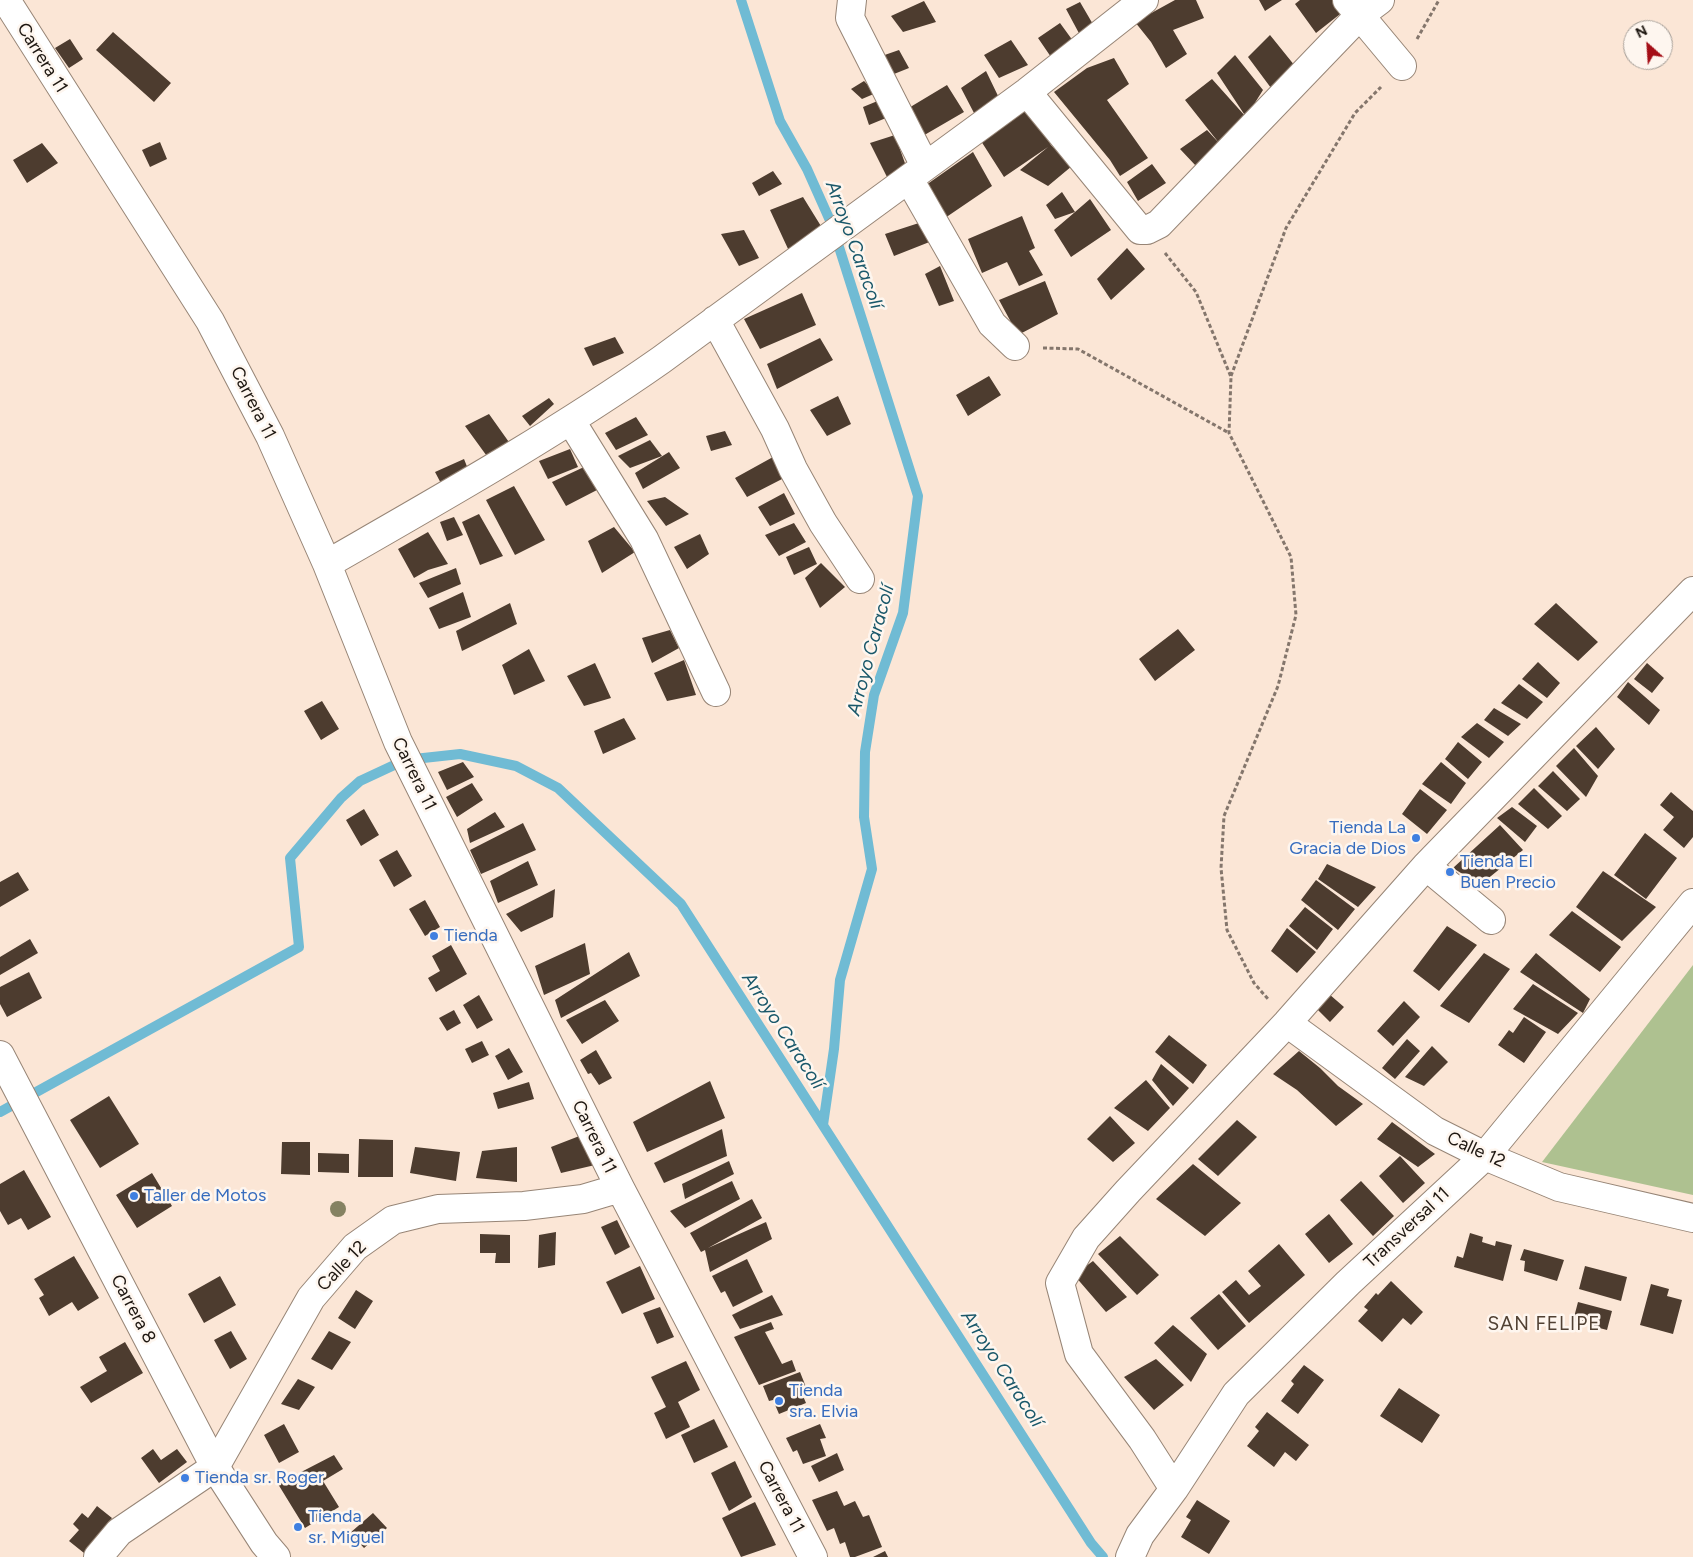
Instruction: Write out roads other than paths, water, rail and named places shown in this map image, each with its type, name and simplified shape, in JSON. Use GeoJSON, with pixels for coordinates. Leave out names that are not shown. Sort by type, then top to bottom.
{"type":"FeatureCollection","features":[{"type":"Feature","properties":{"kind":"street","name":"Carrera 11"},"geometry":{"type":"LineString","coordinates":[[6,0],[210,321],[270,436],[327,564],[398,742],[418,784],[620,1188],[813,1557]]}},
{"type":"Feature","properties":{"kind":"street"},"geometry":{"type":"LineString","coordinates":[[852,0],[850,18],[917,173],[992,324],[1015,346]]}},
{"type":"Feature","properties":{"kind":"street"},"geometry":{"type":"LineString","coordinates":[[327,564],[604,400],[1027,92],[1144,0]]}},
{"type":"Feature","properties":{"kind":"street"},"geometry":{"type":"LineString","coordinates":[[1027,92],[1140,230],[1146,230],[1159,224],[1362,5],[1402,66]]}},
{"type":"Feature","properties":{"kind":"street"},"geometry":{"type":"LineString","coordinates":[[715,320],[775,429],[793,470],[823,523],[860,579]]}},
{"type":"Feature","properties":{"kind":"street"},"geometry":{"type":"LineString","coordinates":[[571,421],[644,540],[716,692]]}},
{"type":"Feature","properties":{"kind":"street"},"geometry":{"type":"LineString","coordinates":[[1174,1488],[1080,1354],[1060,1283],[1086,1238],[1287,1023],[1426,866],[1693,591]]}},
{"type":"Feature","properties":{"kind":"street"},"geometry":{"type":"LineString","coordinates":[[1426,866],[1491,920]]}},
{"type":"Feature","properties":{"kind":"street","name":"Transversal 11"},"geometry":{"type":"LineString","coordinates":[[1135,1546],[1236,1394],[1348,1283],[1485,1156],[1693,903]]}},
{"type":"Feature","properties":{"kind":"street","name":"Calle 12"},"geometry":{"type":"LineString","coordinates":[[1287,1023],[1435,1131],[1485,1156],[1559,1187],[1693,1218]]}},
{"type":"Feature","properties":{"kind":"street","name":"Carrera 8"},"geometry":{"type":"LineString","coordinates":[[6,1067],[215,1467],[264,1543],[276,1557]]}},
{"type":"Feature","properties":{"kind":"street","name":"Calle 12"},"geometry":{"type":"LineString","coordinates":[[215,1467],[311,1298],[355,1246],[394,1220],[438,1209],[532,1205],[583,1199],[620,1188]]}},
{"type":"Feature","properties":{"kind":"street"},"geometry":{"type":"LineString","coordinates":[[98,1557],[119,1532],[215,1467]]}},
{"type":"Feature","properties":{"kind":"waterway","name":"Arroyo Caracolí"},"geometry":{"type":"LineString","coordinates":[[741,0],[780,121],[807,169],[832,225],[918,496],[903,613],[874,695],[865,752],[864,817],[872,869],[840,980],[834,1049],[823,1125]]}},
{"type":"Feature","properties":{"kind":"waterway","name":"Arroyo Caracolí"},"geometry":{"type":"LineString","coordinates":[[0,1112],[299,947],[290,858],[341,798],[360,781],[405,760],[460,754],[516,766],[558,788],[681,904],[1091,1543],[1103,1557]]}},
{"type":"Feature","properties":{"kind":"place","name":"Tienda La Gracia de Dios"},"geometry":{"type":"Point","coordinates":[1416,838]}},
{"type":"Feature","properties":{"kind":"place","name":"Tienda El Buen Precio"},"geometry":{"type":"Point","coordinates":[1450,872]}},
{"type":"Feature","properties":{"kind":"place","name":"Tienda"},"geometry":{"type":"Point","coordinates":[434,936]}},
{"type":"Feature","properties":{"kind":"place","name":"Taller de Motos"},"geometry":{"type":"Point","coordinates":[134,1196]}},
{"type":"Feature","properties":{"kind":"place","name":"Tienda sra. Elvia"},"geometry":{"type":"Point","coordinates":[779,1401]}},
{"type":"Feature","properties":{"kind":"place","name":"Tienda sr. Roger"},"geometry":{"type":"Point","coordinates":[185,1478]}},
{"type":"Feature","properties":{"kind":"place","name":"Tienda sr. Miguel"},"geometry":{"type":"Point","coordinates":[298,1527]}},
{"type":"Feature","properties":{"kind":"district","name":"SAN FELIPE"},"geometry":{"type":"Point","coordinates":[1544,1324]}}]}
